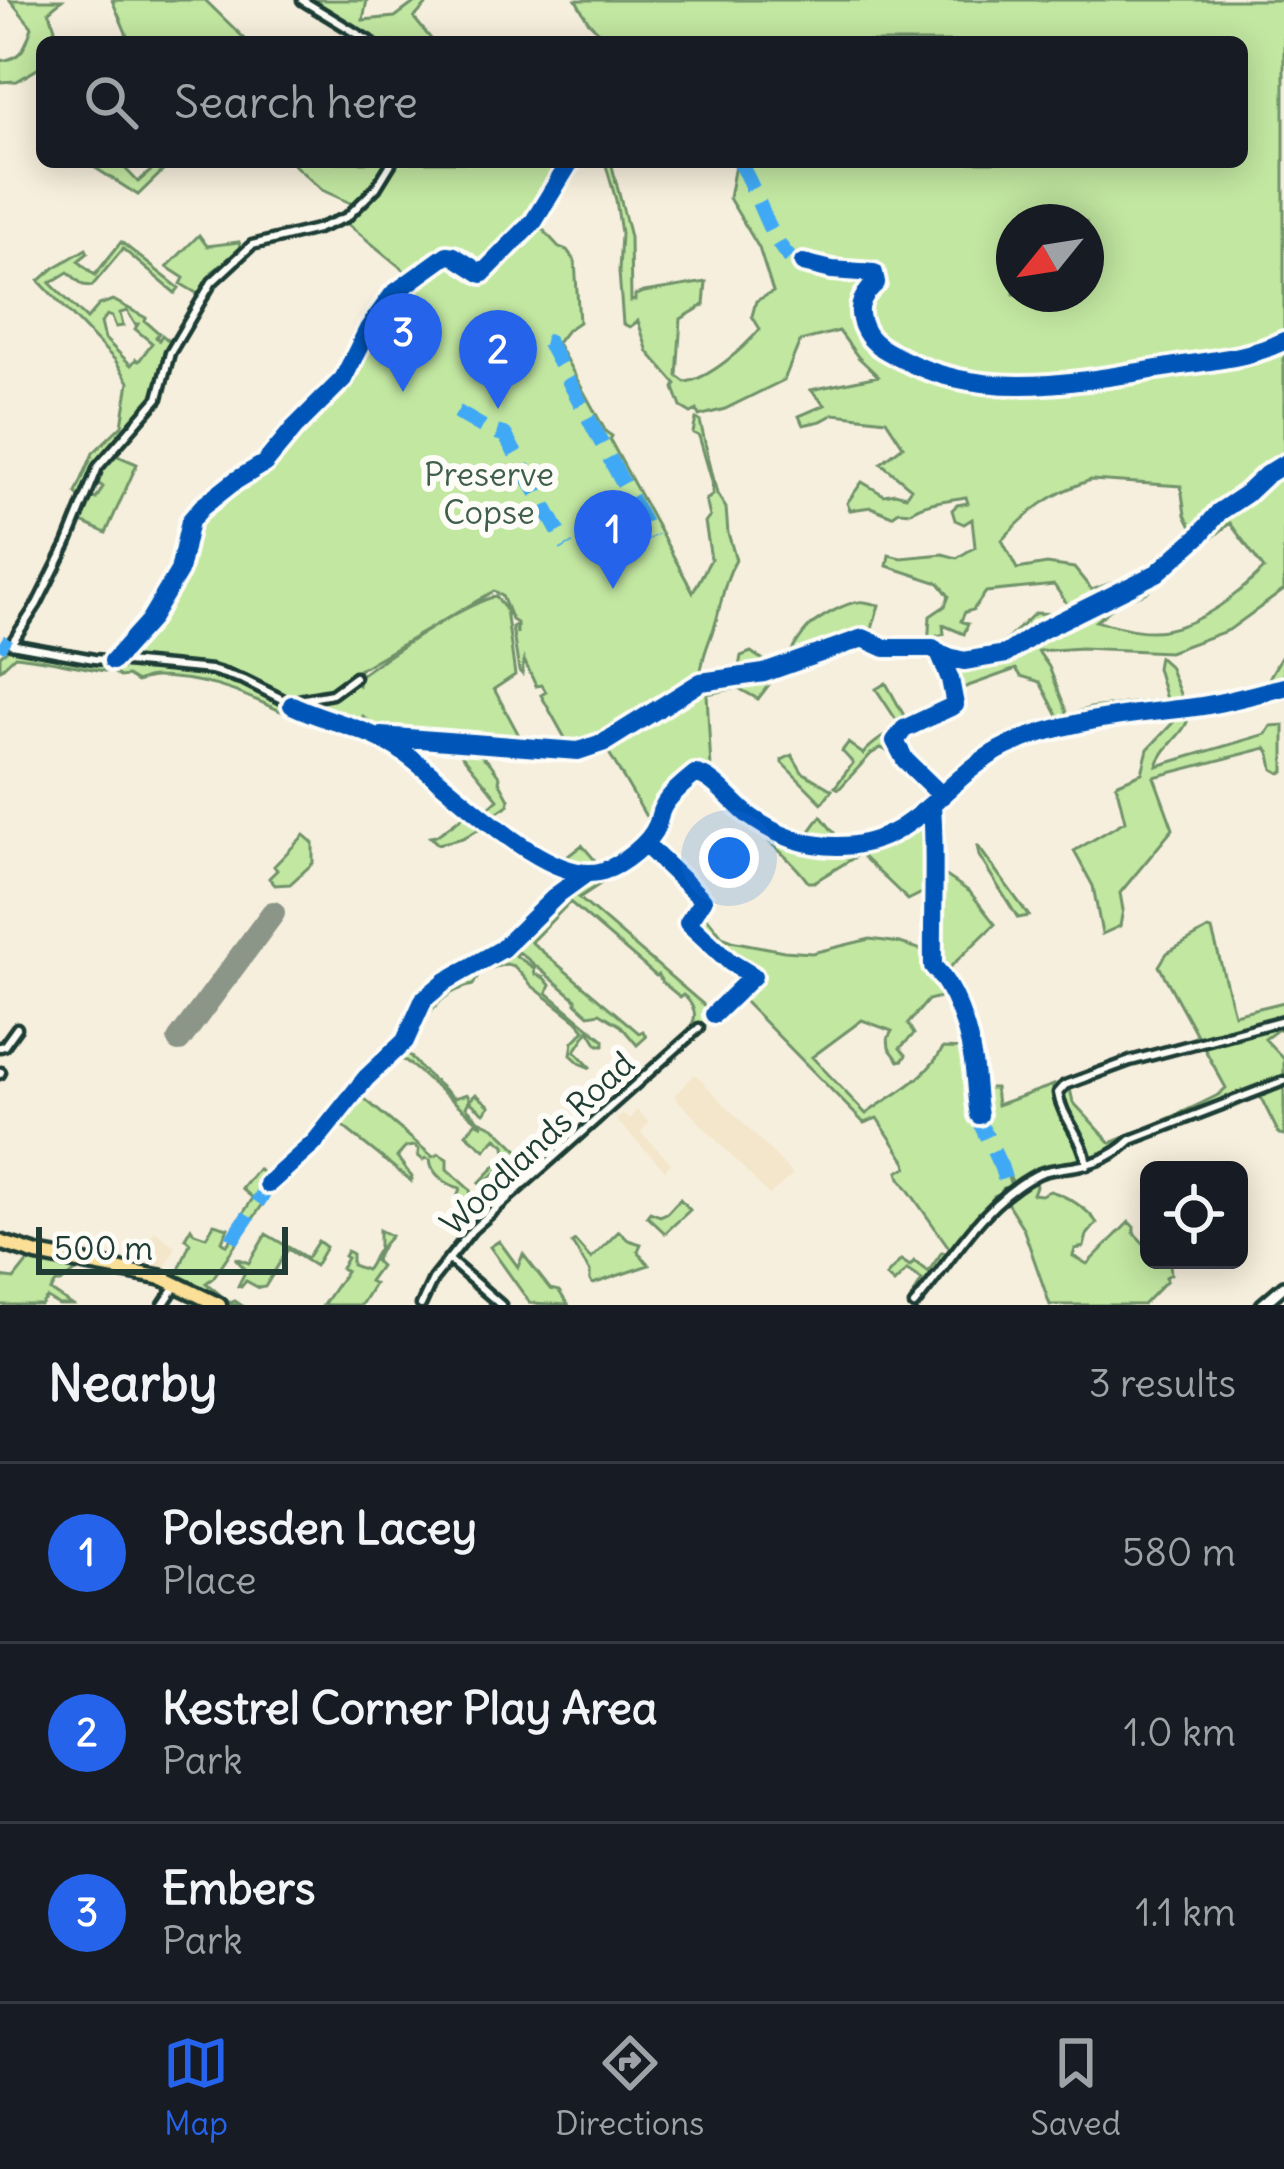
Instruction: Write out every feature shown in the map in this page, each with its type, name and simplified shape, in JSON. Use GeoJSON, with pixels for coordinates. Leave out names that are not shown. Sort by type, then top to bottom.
{"type":"FeatureCollection","features":[{"type":"Feature","properties":{"kind":"main road"},"geometry":{"type":"LineString","coordinates":[[0,1243],[163,1278],[219,1305]]}},
{"type":"Feature","properties":{"kind":"street"},"geometry":{"type":"LineString","coordinates":[[302,0],[362,36]]}},
{"type":"Feature","properties":{"kind":"street"},"geometry":{"type":"LineString","coordinates":[[0,653],[37,604],[98,467],[158,398],[170,353],[212,282],[252,244],[347,218],[388,168]]}},
{"type":"Feature","properties":{"kind":"street"},"geometry":{"type":"LineString","coordinates":[[11,644],[94,659],[211,670],[235,676],[288,702],[332,694],[355,677]]}},
{"type":"Feature","properties":{"kind":"street"},"geometry":{"type":"LineString","coordinates":[[1087,1165],[1081,1140],[1060,1107],[1058,1093],[1065,1085],[1130,1061],[1284,1021]]}},
{"type":"Feature","properties":{"kind":"street"},"geometry":{"type":"LineString","coordinates":[[0,1047],[17,1028]]}},
{"type":"Feature","properties":{"kind":"street","name":"Woodlands Road"},"geometry":{"type":"LineString","coordinates":[[421,1305],[429,1285],[472,1230],[699,1028]]}},
{"type":"Feature","properties":{"kind":"street"},"geometry":{"type":"LineString","coordinates":[[914,1305],[953,1251],[1015,1188],[1045,1170],[1113,1156],[1131,1140],[1284,1081]]}},
{"type":"Feature","properties":{"kind":"street"},"geometry":{"type":"LineString","coordinates":[[448,1259],[501,1305]]}},
{"type":"Feature","properties":{"kind":"street"},"geometry":{"type":"LineString","coordinates":[[163,1305],[177,1284]]}},
{"type":"Feature","properties":{"kind":"street"},"geometry":{"type":"LineString","coordinates":[[1262,1305],[1284,1286]]}},
{"type":"Feature","properties":{"kind":"shaded area"},"geometry":{"type":"Polygon","coordinates":[[[695,1074],[793,1174],[769,1195],[674,1096],[695,1074]]]}},
{"type":"Feature","properties":{"kind":"shaded area"},"geometry":{"type":"Polygon","coordinates":[[[637,1110],[649,1122],[641,1132],[671,1163],[665,1170],[616,1120],[623,1114],[629,1119],[637,1110]]]}},
{"type":"Feature","properties":{"kind":"shaded area"},"geometry":{"type":"Polygon","coordinates":[[[155,1231],[176,1247],[162,1273],[133,1264],[155,1231]]]}},
{"type":"Feature","properties":{"kind":"green space"},"geometry":{"type":"Polygon","coordinates":[[[10,0],[62,0],[49,11],[55,28],[52,36],[36,36],[36,70],[17,81],[0,82],[0,61],[22,50],[32,27],[10,0]]]}},
{"type":"Feature","properties":{"kind":"green space"},"geometry":{"type":"Polygon","coordinates":[[[112,0],[205,0],[242,36],[127,36],[112,0]]]}},
{"type":"Feature","properties":{"kind":"green space"},"geometry":{"type":"Polygon","coordinates":[[[302,0],[367,0],[363,20],[395,17],[426,0],[414,18],[429,36],[360,34],[302,0]]]}},
{"type":"Feature","properties":{"kind":"green space","name":"Preserve Copse"},"geometry":{"type":"Polygon","coordinates":[[[576,0],[1284,0],[1284,590],[1229,630],[1169,652],[1038,651],[1068,715],[1166,699],[1157,668],[1159,657],[1169,666],[1182,699],[1268,687],[1284,652],[1284,688],[1269,692],[1272,701],[1190,711],[1157,766],[1284,725],[1284,772],[1273,769],[1266,748],[1154,777],[1173,829],[1120,893],[1120,926],[1102,934],[1093,886],[1074,851],[1125,821],[1116,784],[1142,773],[1148,749],[1183,712],[1129,717],[1004,751],[931,811],[933,867],[970,892],[995,924],[946,971],[975,1023],[986,1088],[995,1088],[997,1105],[1068,1080],[1073,1102],[1111,1143],[1218,1095],[1226,1088],[1159,966],[1167,953],[1208,929],[1234,1014],[1284,1002],[1284,1028],[1265,1039],[1284,1059],[1284,1135],[1279,1134],[1259,1094],[1139,1140],[1116,1159],[1093,1167],[1090,1162],[1058,1168],[1018,1184],[1007,1173],[1011,1186],[1004,1188],[1008,1193],[999,1199],[994,1196],[996,1201],[911,1305],[922,1280],[907,1270],[894,1283],[886,1276],[901,1260],[910,1266],[914,1261],[928,1272],[942,1252],[950,1249],[900,1178],[898,1172],[907,1167],[906,1162],[877,1118],[864,1123],[739,996],[693,1031],[694,1013],[686,998],[570,902],[531,942],[646,1037],[637,1045],[621,1026],[600,1013],[589,1015],[519,952],[516,956],[550,985],[547,993],[604,1040],[604,1045],[598,1045],[589,1030],[575,1051],[591,1068],[571,1055],[573,1042],[585,1030],[506,964],[481,971],[473,985],[440,1002],[407,1052],[454,1098],[467,1094],[470,1100],[476,1094],[490,1106],[484,1113],[469,1101],[466,1107],[525,1157],[515,1155],[479,1183],[506,1155],[505,1145],[496,1138],[485,1150],[466,1134],[476,1122],[483,1126],[398,1059],[360,1095],[433,1157],[439,1154],[447,1159],[447,1169],[470,1190],[472,1201],[467,1206],[457,1198],[460,1188],[441,1178],[430,1160],[418,1156],[415,1146],[406,1147],[397,1157],[411,1181],[340,1124],[309,1160],[271,1192],[206,1283],[230,1303],[241,1305],[220,1302],[191,1282],[166,1275],[168,1271],[177,1275],[191,1228],[206,1237],[214,1224],[228,1228],[222,1241],[227,1245],[253,1198],[242,1189],[258,1169],[266,1175],[285,1156],[307,1144],[402,1037],[419,1001],[435,985],[494,951],[577,872],[576,867],[559,863],[582,845],[599,865],[606,862],[628,847],[648,820],[605,746],[607,739],[573,750],[558,748],[565,738],[541,695],[546,692],[542,685],[536,686],[524,660],[522,674],[519,671],[512,627],[516,625],[517,634],[517,623],[494,591],[357,671],[334,692],[290,701],[233,674],[112,659],[147,619],[171,579],[192,513],[263,461],[337,380],[376,311],[407,279],[405,271],[344,221],[355,205],[322,190],[298,168],[574,168],[536,222],[575,261],[579,322],[557,343],[612,436],[610,440],[693,592],[711,559],[705,522],[710,517],[706,500],[713,495],[699,436],[693,433],[696,419],[717,494],[726,508],[736,560],[700,681],[727,668],[734,672],[741,656],[751,652],[779,663],[808,628],[825,616],[853,603],[879,605],[868,643],[798,662],[777,674],[758,699],[738,688],[707,694],[711,769],[736,801],[763,821],[805,838],[821,816],[842,843],[893,828],[935,799],[881,748],[839,789],[835,787],[853,763],[842,751],[848,743],[863,754],[899,724],[876,689],[886,683],[907,721],[933,715],[955,700],[934,661],[935,652],[964,660],[977,657],[1002,644],[1035,613],[1063,614],[1069,607],[1054,585],[986,592],[973,610],[965,612],[964,634],[943,625],[938,645],[928,647],[930,616],[945,606],[949,596],[939,583],[887,566],[889,555],[957,558],[975,547],[972,519],[964,524],[955,520],[952,510],[968,503],[966,497],[892,516],[871,507],[850,510],[847,503],[862,482],[884,495],[906,496],[911,488],[881,463],[903,446],[886,420],[834,414],[803,425],[799,416],[825,405],[811,390],[878,376],[839,331],[800,341],[784,380],[725,409],[699,416],[697,410],[691,413],[681,407],[676,384],[648,352],[638,321],[630,327],[623,324],[621,233],[607,168],[613,168],[630,237],[631,301],[644,292],[706,282],[704,305],[681,319],[677,376],[685,382],[715,369],[753,337],[760,329],[752,316],[756,301],[773,292],[759,248],[729,198],[734,168],[1248,168],[1248,36],[603,36],[576,0]],[[1091,480],[1032,511],[1002,540],[1017,569],[1047,564],[1074,568],[1092,590],[1143,571],[1194,533],[1185,515],[1181,486],[1091,480]],[[1230,523],[1146,593],[1120,602],[1096,621],[1165,630],[1231,598],[1264,569],[1230,523]],[[1016,669],[960,689],[962,707],[902,736],[900,752],[942,794],[994,746],[1059,718],[1040,682],[1021,676],[1016,669]],[[699,777],[683,791],[652,846],[704,898],[702,911],[722,936],[784,951],[812,953],[870,939],[934,954],[932,888],[908,900],[860,854],[808,882],[699,777]],[[644,855],[579,898],[713,1013],[740,978],[684,933],[680,925],[693,904],[644,855]],[[944,996],[928,1000],[908,1024],[914,1034],[900,1048],[906,1055],[903,1060],[889,1048],[892,1031],[862,1020],[812,1057],[866,1114],[918,1078],[943,1048],[967,1049],[963,1029],[944,996]]]}},
{"type":"Feature","properties":{"kind":"green space"},"geometry":{"type":"Polygon","coordinates":[[[95,168],[125,168],[138,182],[154,168],[166,168],[138,195],[95,168]]]}},
{"type":"Feature","properties":{"kind":"green space"},"geometry":{"type":"Polygon","coordinates":[[[199,235],[207,246],[239,242],[241,249],[212,272],[214,278],[203,297],[181,284],[184,278],[167,267],[199,235]]]}},
{"type":"Feature","properties":{"kind":"green space"},"geometry":{"type":"Polygon","coordinates":[[[121,242],[179,288],[175,293],[123,249],[92,286],[83,285],[68,272],[50,283],[87,319],[99,305],[113,300],[146,318],[159,340],[162,335],[173,344],[156,398],[97,466],[82,502],[76,493],[93,453],[122,425],[129,382],[115,360],[39,281],[86,249],[88,253],[78,261],[95,275],[121,242]],[[127,311],[120,313],[123,326],[116,327],[107,315],[101,323],[105,339],[131,365],[152,343],[127,311]]]}},
{"type":"Feature","properties":{"kind":"green space"},"geometry":{"type":"Polygon","coordinates":[[[111,453],[137,464],[106,533],[80,521],[89,497],[96,499],[103,487],[95,481],[111,453]]]}},
{"type":"Feature","properties":{"kind":"green space"},"geometry":{"type":"Polygon","coordinates":[[[496,596],[506,610],[515,675],[494,689],[520,737],[519,745],[376,734],[367,730],[371,724],[363,716],[356,726],[295,705],[338,696],[353,682],[358,685],[359,676],[426,631],[496,596]]]}},
{"type":"Feature","properties":{"kind":"green space"},"geometry":{"type":"Polygon","coordinates":[[[12,646],[224,675],[301,712],[292,716],[234,691],[190,680],[154,677],[137,682],[113,672],[15,656],[0,670],[0,656],[12,646]]]}},
{"type":"Feature","properties":{"kind":"green space"},"geometry":{"type":"Polygon","coordinates":[[[451,742],[469,745],[500,777],[508,805],[487,819],[481,814],[498,799],[451,742]]]}},
{"type":"Feature","properties":{"kind":"green space"},"geometry":{"type":"Polygon","coordinates":[[[792,755],[802,772],[832,790],[822,803],[782,763],[792,755]]]}},
{"type":"Feature","properties":{"kind":"green space"},"geometry":{"type":"Polygon","coordinates":[[[472,810],[489,824],[438,844],[430,837],[436,836],[472,810]]]}},
{"type":"Feature","properties":{"kind":"green space"},"geometry":{"type":"Polygon","coordinates":[[[304,835],[313,843],[313,863],[290,884],[275,885],[269,878],[277,870],[274,866],[304,835]]]}},
{"type":"Feature","properties":{"kind":"green space"},"geometry":{"type":"Polygon","coordinates":[[[977,845],[1029,916],[1018,918],[979,856],[977,845]]]}},
{"type":"Feature","properties":{"kind":"green space"},"geometry":{"type":"Polygon","coordinates":[[[1033,1178],[1033,1194],[1050,1191],[1063,1196],[1097,1223],[1084,1247],[1075,1249],[1073,1256],[1087,1264],[1129,1222],[1140,1239],[1140,1269],[1171,1269],[1171,1274],[1143,1305],[1050,1305],[1023,1228],[1004,1198],[1033,1178]]]}},
{"type":"Feature","properties":{"kind":"green space"},"geometry":{"type":"Polygon","coordinates":[[[680,1199],[690,1210],[665,1233],[647,1216],[667,1213],[680,1199]]]}},
{"type":"Feature","properties":{"kind":"green space"},"geometry":{"type":"Polygon","coordinates":[[[379,1230],[391,1236],[375,1261],[380,1266],[361,1305],[323,1305],[346,1271],[341,1268],[347,1251],[352,1254],[352,1265],[368,1268],[379,1249],[379,1230]]]}},
{"type":"Feature","properties":{"kind":"green space"},"geometry":{"type":"Polygon","coordinates":[[[619,1231],[641,1244],[638,1251],[649,1265],[593,1284],[572,1243],[591,1259],[619,1231]]]}},
{"type":"Feature","properties":{"kind":"green space"},"geometry":{"type":"Polygon","coordinates":[[[266,1234],[307,1258],[318,1241],[326,1247],[315,1266],[288,1249],[265,1287],[246,1281],[238,1286],[246,1270],[235,1258],[249,1263],[266,1234]]]}},
{"type":"Feature","properties":{"kind":"green space"},"geometry":{"type":"Polygon","coordinates":[[[499,1241],[518,1267],[523,1254],[568,1305],[530,1303],[490,1247],[499,1241]]]}},
{"type":"Feature","properties":{"kind":"green space"},"geometry":{"type":"Polygon","coordinates":[[[39,1259],[78,1264],[51,1291],[72,1305],[47,1298],[41,1305],[0,1305],[0,1277],[14,1279],[29,1260],[37,1263],[39,1259]]]}},
{"type":"Feature","properties":{"kind":"runway"},"geometry":{"type":"LineString","coordinates":[[179,1040],[273,913]]}},
{"type":"Feature","properties":{"kind":"marked path"},"geometry":{"type":"LineString","coordinates":[[742,168],[775,238],[790,258]]}},
{"type":"Feature","properties":{"kind":"marked path"},"geometry":{"type":"LineString","coordinates":[[544,341],[652,538]]}},
{"type":"Feature","properties":{"kind":"marked path"},"geometry":{"type":"LineString","coordinates":[[457,412],[505,435],[567,547]]}},
{"type":"Feature","properties":{"kind":"marked path"},"geometry":{"type":"LineString","coordinates":[[0,641],[8,646]]}},
{"type":"Feature","properties":{"kind":"marked path"},"geometry":{"type":"LineString","coordinates":[[978,1109],[1009,1192]]}},
{"type":"Feature","properties":{"kind":"marked path"},"geometry":{"type":"LineString","coordinates":[[232,1240],[274,1178]]}},
{"type":"Feature","properties":{"kind":"cycle path"},"geometry":{"type":"LineString","coordinates":[[113,661],[149,621],[179,571],[190,521],[235,481],[265,463],[343,379],[368,329],[393,294],[447,255],[482,274],[534,221],[566,168]]}},
{"type":"Feature","properties":{"kind":"cycle path"},"geometry":{"type":"LineString","coordinates":[[803,263],[874,273],[876,283],[862,300],[860,312],[869,337],[902,359],[969,381],[1003,385],[1072,382],[1231,358],[1284,341]]}},
{"type":"Feature","properties":{"kind":"cycle path"},"geometry":{"type":"LineString","coordinates":[[381,736],[578,751],[605,742],[701,682],[764,673],[863,638],[885,648],[933,648],[964,661],[1006,654],[1040,631],[1157,573],[1219,512],[1284,464]]}},
{"type":"Feature","properties":{"kind":"cycle path"},"geometry":{"type":"LineString","coordinates":[[939,653],[955,705],[904,729],[895,741],[905,760],[942,796]]}},
{"type":"Feature","properties":{"kind":"cycle path"},"geometry":{"type":"LineString","coordinates":[[292,705],[394,746],[524,847],[579,872],[603,871],[634,852],[653,832],[669,798],[695,774],[709,779],[751,817],[781,834],[825,845],[865,843],[910,822],[985,759],[1029,737],[1076,724],[1206,705],[1284,687]]}},
{"type":"Feature","properties":{"kind":"cycle path"},"geometry":{"type":"LineString","coordinates":[[932,806],[933,966],[963,1020],[979,1115]]}},
{"type":"Feature","properties":{"kind":"cycle path"},"geometry":{"type":"LineString","coordinates":[[646,845],[703,900],[688,923],[730,962],[753,976],[714,1014]]}},
{"type":"Feature","properties":{"kind":"cycle path"},"geometry":{"type":"LineString","coordinates":[[268,1184],[314,1143],[366,1078],[405,1041],[424,999],[502,949],[558,894],[587,873]]}},
{"type":"Feature","properties":{"kind":"place","name":"Embers"},"geometry":{"type":"Point","coordinates":[403,392]}},
{"type":"Feature","properties":{"kind":"place","name":"Kestrel Corner Play Area"},"geometry":{"type":"Point","coordinates":[498,409]}},
{"type":"Feature","properties":{"kind":"place","name":"Polesden Lacey"},"geometry":{"type":"Point","coordinates":[613,589]}}]}
